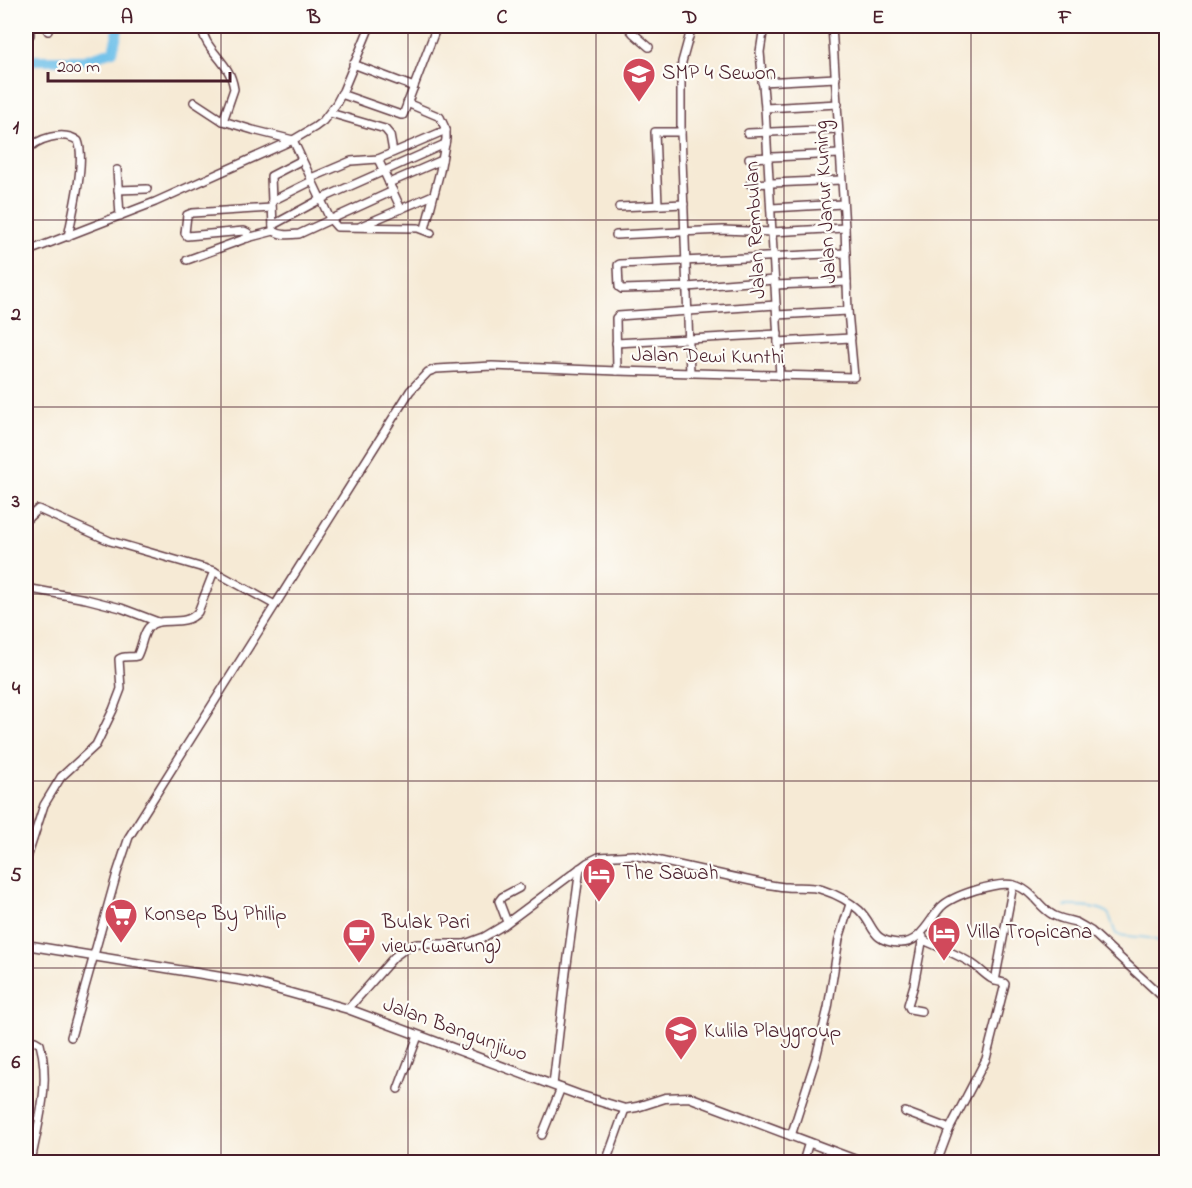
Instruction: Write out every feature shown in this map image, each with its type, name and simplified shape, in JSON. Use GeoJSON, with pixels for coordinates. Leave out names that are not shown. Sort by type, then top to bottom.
{"type":"FeatureCollection","features":[{"type":"Feature","properties":{"kind":"main road","name":"Jalan Bangunjiwo"},"geometry":{"type":"LineString","coordinates":[[26,945],[251,982],[348,1009],[586,1098],[625,1109]]}},
{"type":"Feature","properties":{"kind":"main road"},"geometry":{"type":"LineString","coordinates":[[625,1109],[665,1098],[689,1097],[809,1142],[837,1158],[861,1162]]}},
{"type":"Feature","properties":{"kind":"street"},"geometry":{"type":"LineString","coordinates":[[30,26],[30,35]]}},
{"type":"Feature","properties":{"kind":"street"},"geometry":{"type":"LineString","coordinates":[[202,26],[203,36],[227,70],[234,89],[223,121]]}},
{"type":"Feature","properties":{"kind":"street"},"geometry":{"type":"LineString","coordinates":[[26,252],[155,202],[293,140],[315,127],[330,113],[341,94],[370,26]]}},
{"type":"Feature","properties":{"kind":"street"},"geometry":{"type":"LineString","coordinates":[[341,94],[401,116],[404,115],[437,26]]}},
{"type":"Feature","properties":{"kind":"street"},"geometry":{"type":"LineString","coordinates":[[627,26],[649,47]]}},
{"type":"Feature","properties":{"kind":"street"},"geometry":{"type":"LineString","coordinates":[[690,373],[681,132],[681,68],[692,26]]}},
{"type":"Feature","properties":{"kind":"street","name":"Jalan Rembulan"},"geometry":{"type":"LineString","coordinates":[[764,26],[760,52],[767,134],[780,376]]}},
{"type":"Feature","properties":{"kind":"street","name":"Jalan Janur Kuning"},"geometry":{"type":"LineString","coordinates":[[832,26],[848,311],[854,377]]}},
{"type":"Feature","properties":{"kind":"street"},"geometry":{"type":"LineString","coordinates":[[353,64],[414,87]]}},
{"type":"Feature","properties":{"kind":"street"},"geometry":{"type":"LineString","coordinates":[[762,78],[836,78]]}},
{"type":"Feature","properties":{"kind":"street"},"geometry":{"type":"LineString","coordinates":[[194,102],[223,121],[293,140]]}},
{"type":"Feature","properties":{"kind":"street"},"geometry":{"type":"LineString","coordinates":[[293,140],[335,226],[339,228],[408,227],[428,231],[428,216],[442,160],[446,130],[440,117],[407,103]]}},
{"type":"Feature","properties":{"kind":"street"},"geometry":{"type":"LineString","coordinates":[[765,108],[838,104]]}},
{"type":"Feature","properties":{"kind":"street"},"geometry":{"type":"LineString","coordinates":[[330,113],[385,129],[390,135],[393,152]]}},
{"type":"Feature","properties":{"kind":"street"},"geometry":{"type":"LineString","coordinates":[[748,134],[838,129]]}},
{"type":"Feature","properties":{"kind":"street"},"geometry":{"type":"LineString","coordinates":[[247,238],[248,233],[244,231],[187,236],[185,234],[187,215],[272,204],[311,180],[351,161],[378,159],[446,130]]}},
{"type":"Feature","properties":{"kind":"street"},"geometry":{"type":"LineString","coordinates":[[658,205],[655,132],[681,132]]}},
{"type":"Feature","properties":{"kind":"street"},"geometry":{"type":"LineString","coordinates":[[26,152],[36,143],[56,137],[72,137],[78,141],[81,152],[80,167],[68,237]]}},
{"type":"Feature","properties":{"kind":"street"},"geometry":{"type":"LineString","coordinates":[[187,260],[274,228],[321,199],[445,144]]}},
{"type":"Feature","properties":{"kind":"street"},"geometry":{"type":"LineString","coordinates":[[749,158],[840,154]]}},
{"type":"Feature","properties":{"kind":"street"},"geometry":{"type":"LineString","coordinates":[[378,159],[401,209]]}},
{"type":"Feature","properties":{"kind":"street"},"geometry":{"type":"LineString","coordinates":[[302,160],[271,176],[274,228],[279,234],[299,234],[393,191]]}},
{"type":"Feature","properties":{"kind":"street"},"geometry":{"type":"LineString","coordinates":[[389,183],[442,160]]}},
{"type":"Feature","properties":{"kind":"street"},"geometry":{"type":"LineString","coordinates":[[117,170],[120,216]]}},
{"type":"Feature","properties":{"kind":"street"},"geometry":{"type":"LineString","coordinates":[[750,184],[841,180]]}},
{"type":"Feature","properties":{"kind":"street"},"geometry":{"type":"LineString","coordinates":[[118,190],[147,189]]}},
{"type":"Feature","properties":{"kind":"street"},"geometry":{"type":"LineString","coordinates":[[356,228],[433,195]]}},
{"type":"Feature","properties":{"kind":"street"},"geometry":{"type":"LineString","coordinates":[[619,207],[684,204]]}},
{"type":"Feature","properties":{"kind":"street"},"geometry":{"type":"LineString","coordinates":[[771,208],[843,204]]}},
{"type":"Feature","properties":{"kind":"street"},"geometry":{"type":"LineString","coordinates":[[408,227],[428,216]]}},
{"type":"Feature","properties":{"kind":"street"},"geometry":{"type":"LineString","coordinates":[[616,235],[845,228]]}},
{"type":"Feature","properties":{"kind":"street"},"geometry":{"type":"LineString","coordinates":[[846,253],[619,264],[619,287],[621,289],[847,282]]}},
{"type":"Feature","properties":{"kind":"street"},"geometry":{"type":"LineString","coordinates":[[617,371],[616,317],[776,305]]}},
{"type":"Feature","properties":{"kind":"street"},"geometry":{"type":"LineString","coordinates":[[777,315],[848,311]]}},
{"type":"Feature","properties":{"kind":"street"},"geometry":{"type":"LineString","coordinates":[[616,344],[689,340],[851,338]]}},
{"type":"Feature","properties":{"kind":"street","name":"Jalan Dewi Kunthi"},"geometry":{"type":"LineString","coordinates":[[71,1037],[129,837],[410,391],[428,372],[446,367],[492,366],[854,377]]}},
{"type":"Feature","properties":{"kind":"street"},"geometry":{"type":"LineString","coordinates":[[26,520],[38,508],[110,541],[214,571],[275,605]]}},
{"type":"Feature","properties":{"kind":"street"},"geometry":{"type":"LineString","coordinates":[[26,861],[44,805],[61,777],[96,745],[113,710],[121,689],[119,658],[137,656],[146,631],[151,625],[158,622],[183,621],[193,618],[198,612],[214,571]]}},
{"type":"Feature","properties":{"kind":"street"},"geometry":{"type":"LineString","coordinates":[[26,603],[27,589],[122,608],[158,622]]}},
{"type":"Feature","properties":{"kind":"street"},"geometry":{"type":"LineString","coordinates":[[348,1009],[394,957],[409,946],[465,944],[484,937],[580,868],[599,857],[633,855],[765,884],[821,889],[857,907],[866,916],[874,932],[882,939],[904,944],[913,940],[925,929],[942,906],[959,896],[994,885],[1013,885],[1034,896],[1051,914],[1077,923],[1091,931],[1167,1000]]}},
{"type":"Feature","properties":{"kind":"street"},"geometry":{"type":"LineString","coordinates":[[542,1135],[557,1087],[566,972],[580,868]]}},
{"type":"Feature","properties":{"kind":"street"},"geometry":{"type":"LineString","coordinates":[[995,981],[1013,885]]}},
{"type":"Feature","properties":{"kind":"street"},"geometry":{"type":"LineString","coordinates":[[507,922],[500,901],[502,897],[519,888]]}},
{"type":"Feature","properties":{"kind":"street"},"geometry":{"type":"LineString","coordinates":[[791,1136],[816,1058],[828,1008],[839,939],[850,903]]}},
{"type":"Feature","properties":{"kind":"street"},"geometry":{"type":"LineString","coordinates":[[921,1011],[910,1008],[908,1005],[925,929]]}},
{"type":"Feature","properties":{"kind":"street"},"geometry":{"type":"LineString","coordinates":[[923,940],[971,963],[985,975],[1005,984],[986,1059],[949,1130],[937,1162]]}},
{"type":"Feature","properties":{"kind":"street"},"geometry":{"type":"LineString","coordinates":[[398,1089],[418,1036]]}},
{"type":"Feature","properties":{"kind":"street"},"geometry":{"type":"LineString","coordinates":[[26,1040],[40,1044],[44,1065],[44,1098],[31,1162]]}},
{"type":"Feature","properties":{"kind":"street"},"geometry":{"type":"LineString","coordinates":[[606,1162],[625,1109]]}},
{"type":"Feature","properties":{"kind":"street"},"geometry":{"type":"LineString","coordinates":[[905,1112],[949,1130]]}},
{"type":"Feature","properties":{"kind":"street"},"geometry":{"type":"LineString","coordinates":[[26,1131],[36,1133]]}},
{"type":"Feature","properties":{"kind":"street"},"geometry":{"type":"LineString","coordinates":[[803,1162],[809,1142]]}},
{"type":"Feature","properties":{"kind":"waterway"},"geometry":{"type":"LineString","coordinates":[[26,60],[84,60],[113,51],[119,26]]}},
{"type":"Feature","properties":{"kind":"waterway"},"geometry":{"type":"LineString","coordinates":[[1065,906],[1101,909],[1109,915],[1116,934],[1158,941],[1164,944],[1166,952]]}},
{"type":"Feature","properties":{"kind":"place","name":"SMP 4 Sewon"},"geometry":{"type":"Point","coordinates":[639,103]}},
{"type":"Feature","properties":{"kind":"place","name":"The Sawah"},"geometry":{"type":"Point","coordinates":[599,903]}},
{"type":"Feature","properties":{"kind":"place","name":"Konsep By Philip"},"geometry":{"type":"Point","coordinates":[121,944]}},
{"type":"Feature","properties":{"kind":"place","name":"Villa Tropicana"},"geometry":{"type":"Point","coordinates":[944,962]}},
{"type":"Feature","properties":{"kind":"place","name":"Bulak Pari view (warung)"},"geometry":{"type":"Point","coordinates":[359,964]}},
{"type":"Feature","properties":{"kind":"place","name":"Kulila Playgroup"},"geometry":{"type":"Point","coordinates":[681,1061]}}]}
